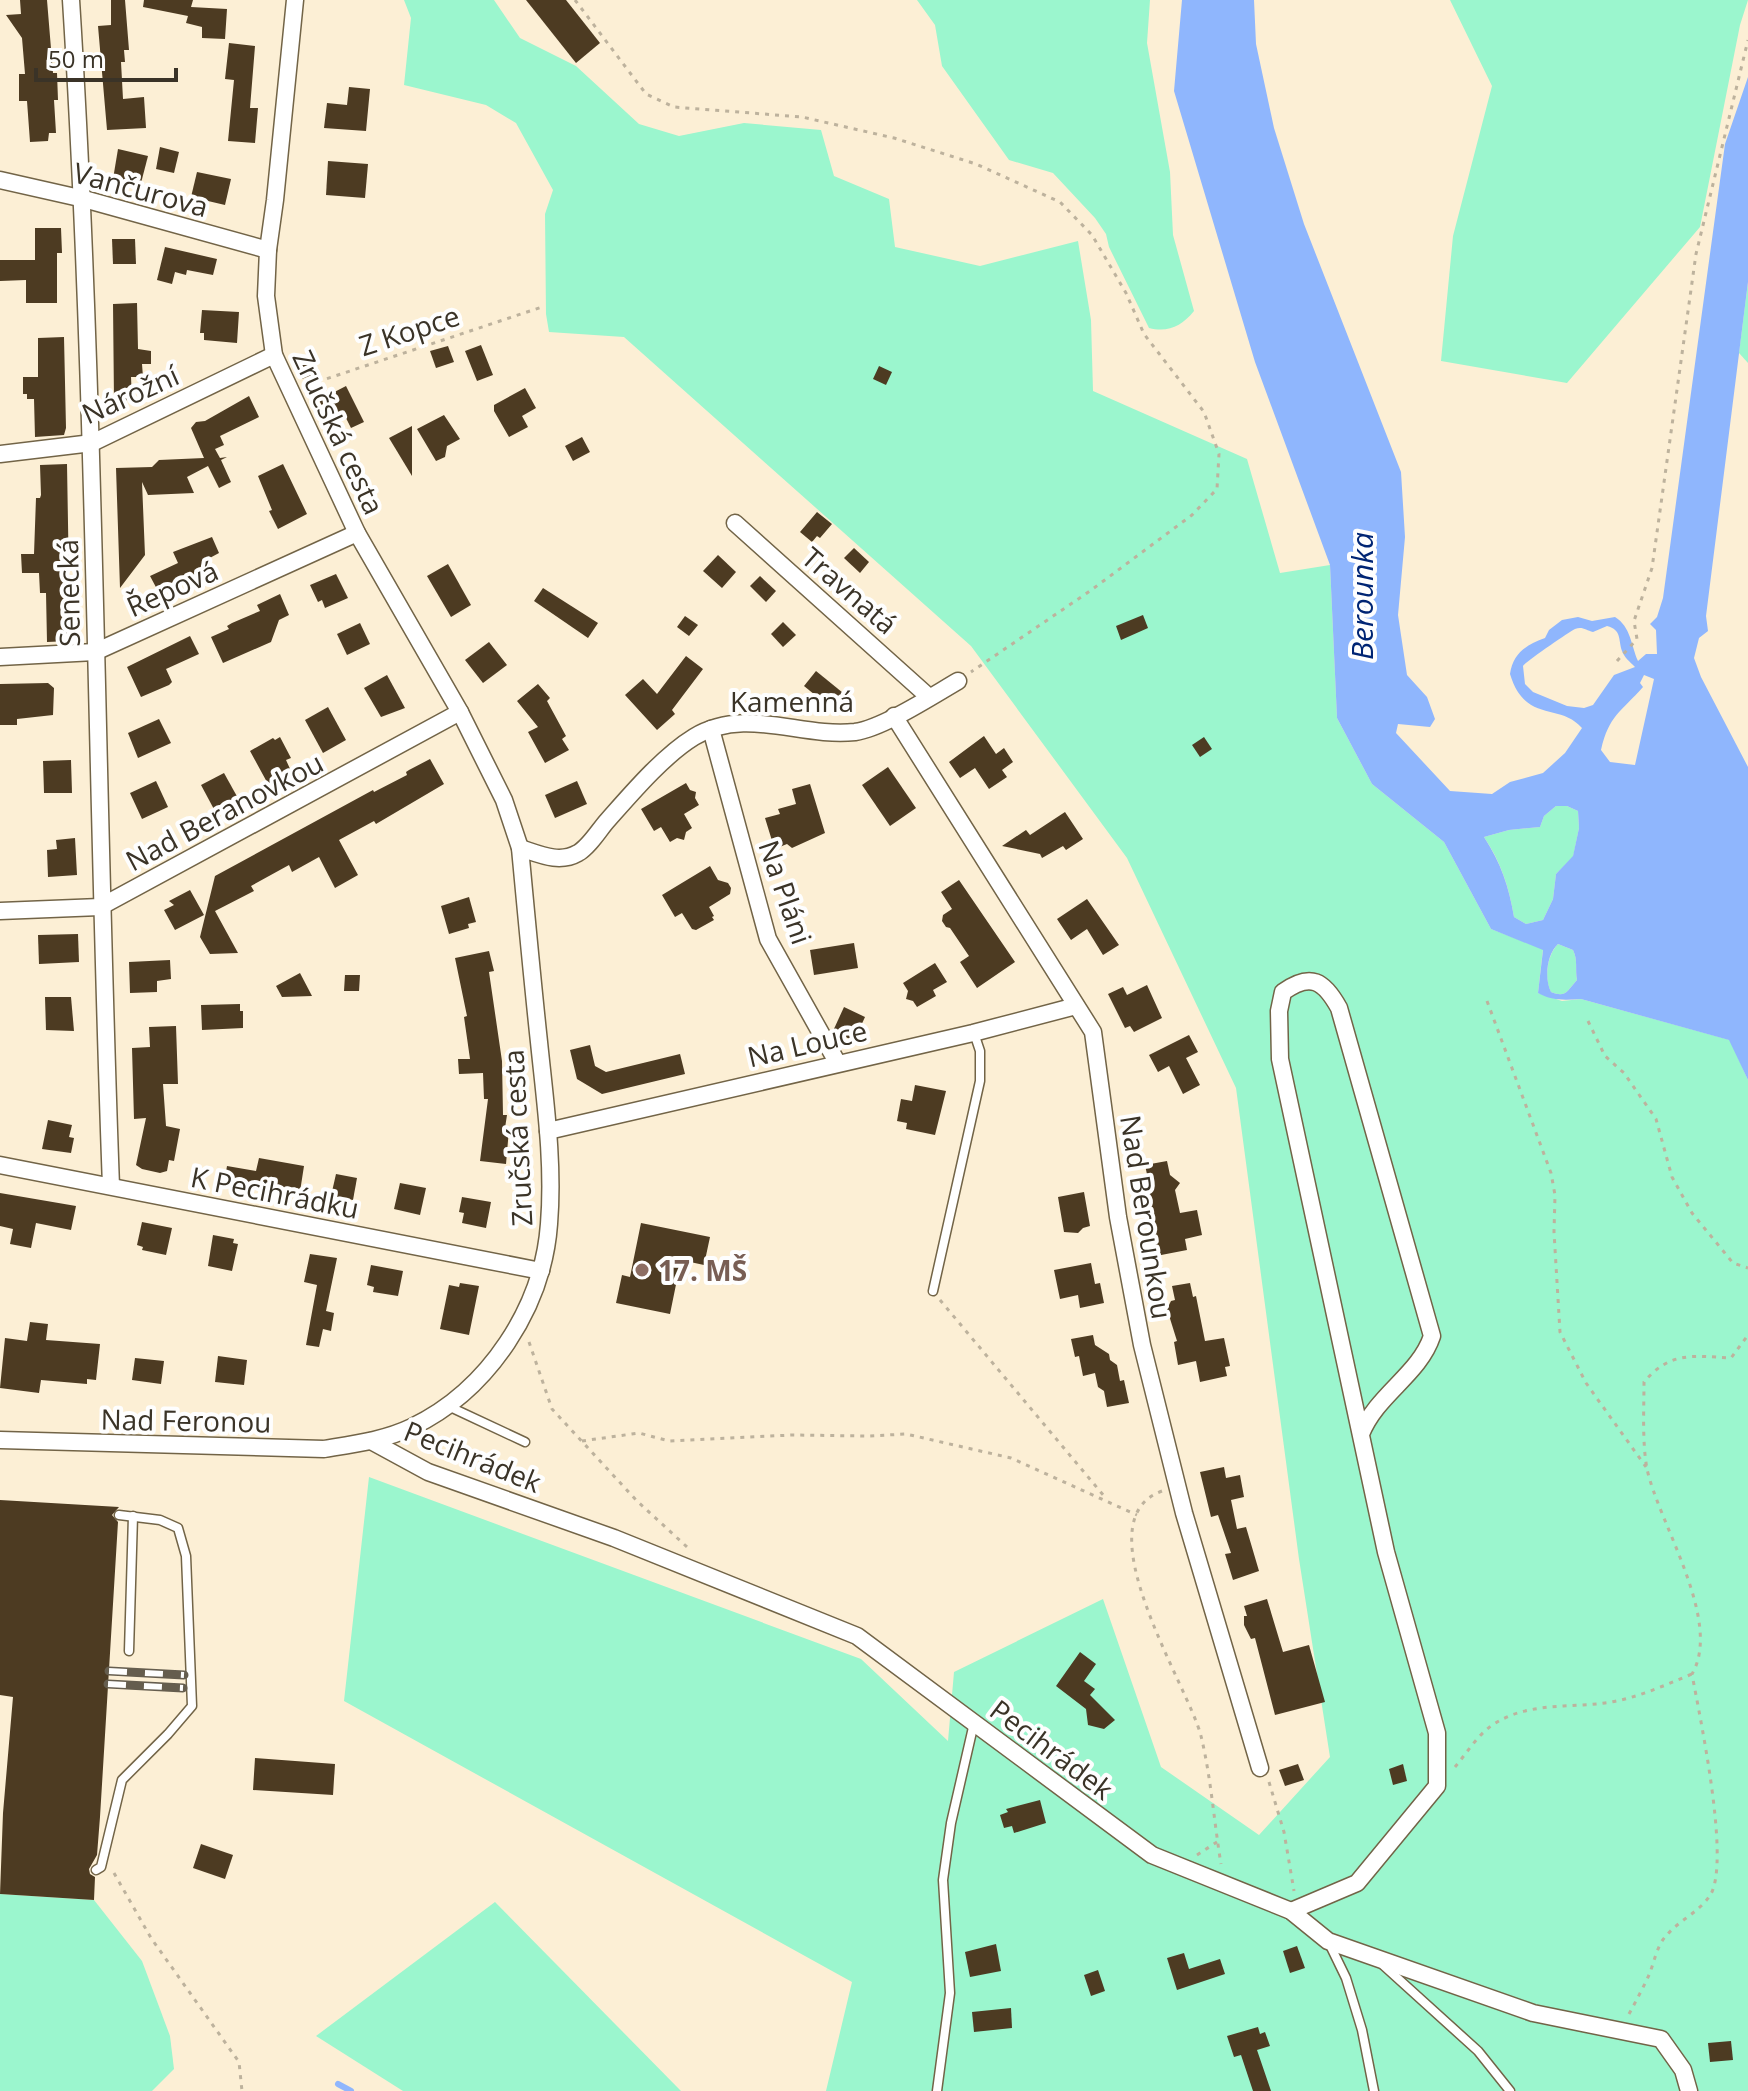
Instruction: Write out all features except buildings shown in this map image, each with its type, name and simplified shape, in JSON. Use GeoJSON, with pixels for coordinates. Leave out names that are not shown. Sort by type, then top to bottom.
{"type":"FeatureCollection","features":[{"type":"Feature","properties":{"kind":"street","name":"Senecká"},"geometry":{"type":"LineString","coordinates":[[71,0],[84,199],[92,443],[100,907],[111,1186]]}},
{"type":"Feature","properties":{"kind":"street","name":"Zručská cesta"},"geometry":{"type":"LineString","coordinates":[[295,0],[268,250],[266,296],[274,355],[357,533],[460,712],[504,800],[520,848],[548,1131],[550,1222],[541,1271],[521,1320],[507,1344],[482,1375],[448,1405],[412,1427],[371,1441]]}},
{"type":"Feature","properties":{"kind":"street","name":"Vančurova"},"geometry":{"type":"LineString","coordinates":[[0,180],[84,199],[268,250]]}},
{"type":"Feature","properties":{"kind":"street","name":"Nárožní"},"geometry":{"type":"LineString","coordinates":[[0,454],[92,443],[274,355]]}},
{"type":"Feature","properties":{"kind":"street","name":"Travnatá"},"geometry":{"type":"LineString","coordinates":[[735,523],[929,697]]}},
{"type":"Feature","properties":{"kind":"street","name":"Řepová"},"geometry":{"type":"LineString","coordinates":[[0,657],[95,652],[357,533]]}},
{"type":"Feature","properties":{"kind":"street","name":"Kamenná"},"geometry":{"type":"LineString","coordinates":[[711,729],[743,722],[769,723],[816,732],[857,732],[958,681]]}},
{"type":"Feature","properties":{"kind":"street","name":"Nad Beranovkou"},"geometry":{"type":"LineString","coordinates":[[0,911],[100,907],[460,712]]}},
{"type":"Feature","properties":{"kind":"street","name":"Nad Berounkou"},"geometry":{"type":"LineString","coordinates":[[894,716],[1093,1032],[1120,1231],[1142,1345],[1177,1486],[1260,1768]]}},
{"type":"Feature","properties":{"kind":"street"},"geometry":{"type":"LineString","coordinates":[[520,848],[551,859],[579,853],[627,798],[682,746],[711,729]]}},
{"type":"Feature","properties":{"kind":"street","name":"Na Pláni"},"geometry":{"type":"LineString","coordinates":[[711,729],[768,939],[837,1062]]}},
{"type":"Feature","properties":{"kind":"street"},"geometry":{"type":"LineString","coordinates":[[1291,1911],[1357,1883],[1437,1786],[1437,1733],[1386,1552],[1280,1059],[1279,1011],[1283,992],[1296,982],[1313,981],[1327,987],[1339,1008],[1432,1336],[1427,1352],[1368,1416],[1361,1434]]}},
{"type":"Feature","properties":{"kind":"street","name":"Na Louce"},"geometry":{"type":"LineString","coordinates":[[548,1131],[973,1033],[1076,1006]]}},
{"type":"Feature","properties":{"kind":"street","name":"K Pecihrádku"},"geometry":{"type":"LineString","coordinates":[[0,1165],[541,1271]]}},
{"type":"Feature","properties":{"kind":"street","name":"Nad Feronou"},"geometry":{"type":"LineString","coordinates":[[0,1440],[324,1449],[371,1441]]}},
{"type":"Feature","properties":{"kind":"street","name":"Pecihrádek"},"geometry":{"type":"LineString","coordinates":[[371,1441],[428,1472],[614,1538],[857,1636],[1152,1855],[1291,1911],[1328,1941],[1377,1960],[1533,2013],[1661,2039],[1683,2070],[1689,2091]]}},
{"type":"Feature","properties":{"kind":"lane"},"geometry":{"type":"LineString","coordinates":[[933,1291],[980,1081],[980,1051],[973,1033]]}},
{"type":"Feature","properties":{"kind":"lane"},"geometry":{"type":"LineString","coordinates":[[448,1405],[525,1442]]}},
{"type":"Feature","properties":{"kind":"lane"},"geometry":{"type":"LineString","coordinates":[[96,1870],[101,1867],[122,1780],[192,1706],[186,1556],[178,1528],[160,1520],[119,1515]]}},
{"type":"Feature","properties":{"kind":"lane"},"geometry":{"type":"LineString","coordinates":[[129,1651],[133,1516]]}},
{"type":"Feature","properties":{"kind":"lane"},"geometry":{"type":"LineString","coordinates":[[937,2091],[950,1993],[943,1880],[951,1823],[974,1722]]}},
{"type":"Feature","properties":{"kind":"lane"},"geometry":{"type":"LineString","coordinates":[[1328,1941],[1346,1978],[1362,2030],[1374,2091]]}},
{"type":"Feature","properties":{"kind":"lane"},"geometry":{"type":"LineString","coordinates":[[1377,1960],[1478,2051],[1510,2091]]}},
{"type":"Feature","properties":{"kind":"path"},"geometry":{"type":"LineString","coordinates":[[575,0],[646,94],[674,107],[802,117],[894,138],[976,164],[1060,202],[1092,235],[1126,293],[1144,334],[1204,412],[1219,454],[1217,489],[1192,515],[1090,591],[958,681]]}},
{"type":"Feature","properties":{"kind":"path"},"geometry":{"type":"LineString","coordinates":[[1617,661],[1635,641],[1637,628],[1634,621],[1652,568],[1696,254],[1748,40]]}},
{"type":"Feature","properties":{"kind":"path","name":"Z Kopce"},"geometry":{"type":"LineString","coordinates":[[289,392],[542,307]]}},
{"type":"Feature","properties":{"kind":"path"},"geometry":{"type":"LineString","coordinates":[[1437,1786],[1489,1727],[1500,1720],[1554,1706],[1604,1703],[1635,1697],[1692,1674],[1698,1665],[1701,1637],[1689,1582],[1647,1469],[1586,1383],[1560,1332],[1555,1195],[1551,1173],[1487,1001]]}},
{"type":"Feature","properties":{"kind":"path"},"geometry":{"type":"LineString","coordinates":[[1588,1021],[1605,1056],[1624,1073],[1656,1119],[1672,1177],[1692,1213],[1733,1263],[1748,1268]]}},
{"type":"Feature","properties":{"kind":"path"},"geometry":{"type":"LineString","coordinates":[[933,1291],[1107,1500]]}},
{"type":"Feature","properties":{"kind":"path"},"geometry":{"type":"LineString","coordinates":[[521,1320],[552,1409],[637,1501],[691,1551]]}},
{"type":"Feature","properties":{"kind":"path"},"geometry":{"type":"LineString","coordinates":[[1647,1469],[1644,1382],[1657,1366],[1679,1358],[1731,1358],[1748,1335]]}},
{"type":"Feature","properties":{"kind":"path"},"geometry":{"type":"LineString","coordinates":[[582,1441],[639,1433],[669,1441],[906,1434],[1011,1458],[1137,1515]]}},
{"type":"Feature","properties":{"kind":"path"},"geometry":{"type":"LineString","coordinates":[[1177,1486],[1151,1496],[1137,1515],[1132,1552],[1143,1601],[1201,1734],[1224,1884]]}},
{"type":"Feature","properties":{"kind":"path"},"geometry":{"type":"LineString","coordinates":[[1620,2031],[1648,1978],[1664,1937],[1696,1910],[1710,1894],[1716,1878],[1716,1833],[1709,1769],[1692,1674]]}},
{"type":"Feature","properties":{"kind":"path"},"geometry":{"type":"LineString","coordinates":[[1260,1768],[1266,1771],[1284,1832],[1295,1887],[1291,1911]]}},
{"type":"Feature","properties":{"kind":"path"},"geometry":{"type":"LineString","coordinates":[[114,1873],[151,1938],[239,2062],[242,2091]]}},
{"type":"Feature","properties":{"kind":"green space"},"geometry":{"type":"Polygon","coordinates":[[[404,0],[494,0],[520,38],[576,66],[639,124],[679,136],[744,123],[821,130],[834,176],[889,199],[895,247],[980,266],[1078,241],[1091,320],[1093,391],[1247,459],[1280,573],[1330,565],[1337,718],[1372,784],[1444,842],[1491,929],[1543,949],[1538,993],[1562,1001],[1581,999],[1730,1040],[1748,1080],[1748,2091],[826,2091],[852,1982],[344,1701],[369,1477],[861,1659],[948,1741],[954,1672],[1103,1599],[1161,1767],[1259,1835],[1330,1757],[1299,1559],[1236,1088],[1127,858],[971,646],[624,337],[549,332],[545,214],[553,190],[516,123],[486,105],[404,85],[411,18],[404,0]]]}},
{"type":"Feature","properties":{"kind":"green space"},"geometry":{"type":"Polygon","coordinates":[[[917,0],[1150,0],[1147,43],[1170,172],[1173,235],[1194,311],[1185,321],[1168,329],[1149,328],[1109,247],[1106,234],[1095,218],[1053,173],[1009,160],[942,66],[935,25],[917,0]]]}},
{"type":"Feature","properties":{"kind":"green space"},"geometry":{"type":"Polygon","coordinates":[[[1450,0],[1748,0],[1740,25],[1700,227],[1567,383],[1441,361],[1453,236],[1492,86],[1450,0]]]}},
{"type":"Feature","properties":{"kind":"green space"},"geometry":{"type":"Polygon","coordinates":[[[1748,282],[1748,363],[1739,353],[1748,282]]]}},
{"type":"Feature","properties":{"kind":"green space"},"geometry":{"type":"Polygon","coordinates":[[[1556,806],[1567,806],[1578,811],[1579,828],[1573,857],[1556,874],[1553,899],[1543,920],[1526,924],[1514,917],[1504,875],[1484,837],[1509,830],[1540,827],[1544,816],[1556,806]]]}},
{"type":"Feature","properties":{"kind":"green space"},"geometry":{"type":"Polygon","coordinates":[[[1558,944],[1573,950],[1577,980],[1560,994],[1551,992],[1547,974],[1551,954],[1558,944]]]}},
{"type":"Feature","properties":{"kind":"green space"},"geometry":{"type":"Polygon","coordinates":[[[0,1894],[94,1900],[142,1961],[170,2036],[174,2069],[152,2091],[0,2091],[0,1894]]]}},
{"type":"Feature","properties":{"kind":"green space"},"geometry":{"type":"Polygon","coordinates":[[[495,1902],[681,2091],[403,2091],[316,2036],[495,1902]]]}},
{"type":"Feature","properties":{"kind":"water","name":"Berounka"},"geometry":{"type":"Polygon","coordinates":[[[1182,0],[1254,0],[1256,44],[1274,128],[1304,224],[1401,472],[1405,537],[1398,615],[1407,675],[1427,697],[1435,719],[1430,727],[1398,724],[1396,733],[1450,791],[1492,794],[1510,782],[1543,773],[1565,753],[1582,728],[1573,720],[1534,706],[1516,690],[1510,674],[1514,660],[1522,651],[1545,638],[1549,630],[1562,620],[1578,617],[1592,621],[1615,617],[1627,631],[1638,661],[1646,654],[1657,654],[1656,630],[1650,624],[1657,617],[1663,598],[1725,144],[1748,77],[1748,282],[1706,616],[1708,631],[1699,638],[1694,658],[1748,767],[1748,1080],[1729,1040],[1581,999],[1554,999],[1538,993],[1543,950],[1491,929],[1444,842],[1372,784],[1337,718],[1330,565],[1255,362],[1174,91],[1182,0]],[[1607,626],[1593,632],[1575,629],[1531,659],[1523,666],[1525,684],[1533,692],[1567,706],[1584,708],[1593,705],[1614,675],[1635,667],[1623,653],[1615,630],[1607,626]],[[1644,675],[1640,683],[1643,687],[1617,715],[1604,738],[1601,750],[1610,762],[1635,765],[1654,679],[1644,675]],[[1556,806],[1544,816],[1540,827],[1509,830],[1484,837],[1504,876],[1514,917],[1526,924],[1543,920],[1553,899],[1556,874],[1573,856],[1579,828],[1578,811],[1567,806],[1556,806]],[[1558,944],[1549,960],[1548,980],[1551,992],[1563,994],[1577,980],[1575,957],[1573,950],[1558,944]]]}},
{"type":"Feature","properties":{"kind":"waterway"},"geometry":{"type":"LineString","coordinates":[[338,2084],[351,2091]]}},
{"type":"Feature","properties":{"kind":"railway"},"geometry":{"type":"LineString","coordinates":[[109,1671],[184,1675]]}},
{"type":"Feature","properties":{"kind":"railway"},"geometry":{"type":"LineString","coordinates":[[108,1684],[183,1688]]}},
{"type":"Feature","properties":{"kind":"place","name":"17. MŠ"},"geometry":{"type":"Point","coordinates":[642,1270]}}]}
